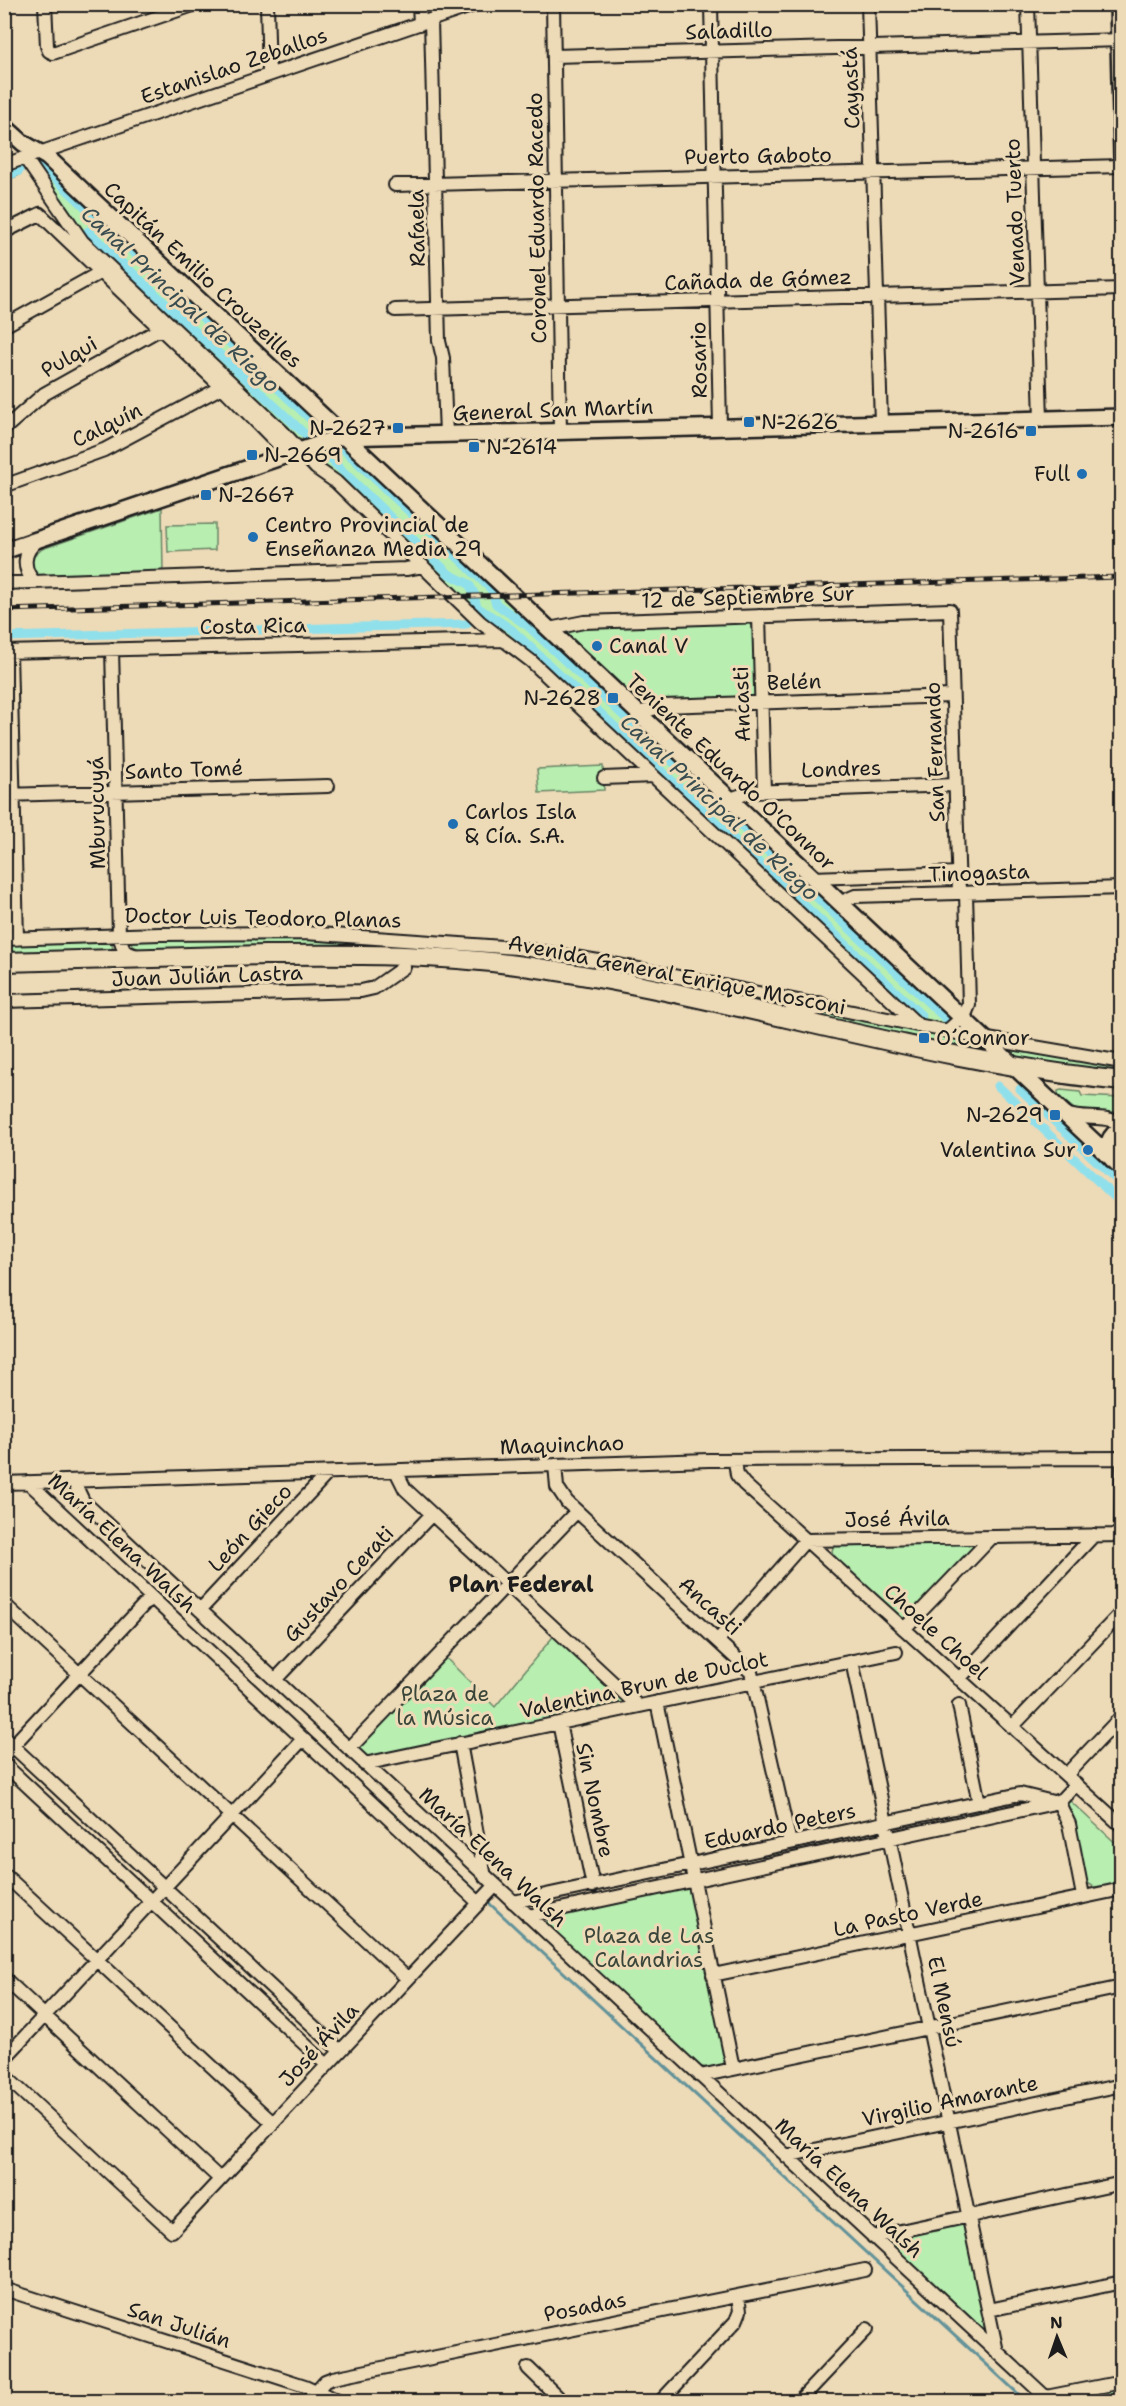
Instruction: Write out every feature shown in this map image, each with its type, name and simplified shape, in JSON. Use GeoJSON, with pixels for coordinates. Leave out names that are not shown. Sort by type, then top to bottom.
{"type":"FeatureCollection","features":[{"type":"Feature","properties":{"kind":"highway","name":"Avenida General Enrique Mosconi"},"geometry":{"type":"LineString","coordinates":[[4,962],[372,955],[485,962],[602,979],[1012,1066],[1122,1081]]}},
{"type":"Feature","properties":{"kind":"highway","name":"Avenida General Enrique Mosconi"},"geometry":{"type":"LineString","coordinates":[[4,973],[319,966],[404,967],[489,974],[579,986],[1028,1080],[1122,1092]]}},
{"type":"Feature","properties":{"kind":"highway"},"geometry":{"type":"LineString","coordinates":[[787,1018],[801,1007],[819,1006]]}},
{"type":"Feature","properties":{"kind":"main road"},"geometry":{"type":"LineString","coordinates":[[1118,4],[1122,157]]}},
{"type":"Feature","properties":{"kind":"main road","name":"Capitán Emilio Crouzeilles"},"geometry":{"type":"LineString","coordinates":[[4,126],[21,142],[42,153],[369,460]]}},
{"type":"Feature","properties":{"kind":"main road"},"geometry":{"type":"LineString","coordinates":[[21,142],[25,158]]}},
{"type":"Feature","properties":{"kind":"main road","name":"General San Martín"},"geometry":{"type":"LineString","coordinates":[[4,550],[330,440],[345,437],[1122,417]]}},
{"type":"Feature","properties":{"kind":"main road"},"geometry":{"type":"LineString","coordinates":[[369,460],[366,454],[367,445],[382,436]]}},
{"type":"Feature","properties":{"kind":"main road","name":"Teniente Eduardo O'Connor"},"geometry":{"type":"LineString","coordinates":[[369,460],[961,1019],[1117,1163]]}},
{"type":"Feature","properties":{"kind":"main road"},"geometry":{"type":"LineString","coordinates":[[1117,1163],[1108,1149],[1109,1141],[1122,1126]]}},
{"type":"Feature","properties":{"kind":"street"},"geometry":{"type":"LineString","coordinates":[[45,4],[46,44],[49,51],[58,52],[196,4]]}},
{"type":"Feature","properties":{"kind":"street"},"geometry":{"type":"LineString","coordinates":[[154,4],[154,19]]}},
{"type":"Feature","properties":{"kind":"street"},"geometry":{"type":"LineString","coordinates":[[267,4],[269,75]]}},
{"type":"Feature","properties":{"kind":"street","name":"Rafaela"},"geometry":{"type":"LineString","coordinates":[[419,4],[425,22],[435,184],[439,341],[444,364],[446,434]]}},
{"type":"Feature","properties":{"kind":"street","name":"Estanislao Zeballos"},"geometry":{"type":"LineString","coordinates":[[4,165],[477,4]]}},
{"type":"Feature","properties":{"kind":"street","name":"Coronel Eduardo Racedo"},"geometry":{"type":"LineString","coordinates":[[553,4],[560,431]]}},
{"type":"Feature","properties":{"kind":"street","name":"Rosario"},"geometry":{"type":"LineString","coordinates":[[711,4],[720,427]]}},
{"type":"Feature","properties":{"kind":"street","name":"Cayastá"},"geometry":{"type":"LineString","coordinates":[[867,4],[880,423]]}},
{"type":"Feature","properties":{"kind":"street","name":"Venado Tuerto"},"geometry":{"type":"LineString","coordinates":[[1028,4],[1041,419]]}},
{"type":"Feature","properties":{"kind":"street","name":"Saladillo"},"geometry":{"type":"LineString","coordinates":[[554,56],[1120,40]]}},
{"type":"Feature","properties":{"kind":"street"},"geometry":{"type":"LineString","coordinates":[[25,158],[82,241],[295,453]]}},
{"type":"Feature","properties":{"kind":"street","name":"Puerto Gaboto"},"geometry":{"type":"LineString","coordinates":[[395,185],[1122,166]]}},
{"type":"Feature","properties":{"kind":"street"},"geometry":{"type":"LineString","coordinates":[[4,232],[40,214],[222,387],[295,453],[336,482],[365,513],[480,622],[526,656],[918,1025]]}},
{"type":"Feature","properties":{"kind":"street"},"geometry":{"type":"LineString","coordinates":[[4,326],[101,272]]}},
{"type":"Feature","properties":{"kind":"street","name":"Cañada de Gómez"},"geometry":{"type":"LineString","coordinates":[[395,310],[1122,289]]}},
{"type":"Feature","properties":{"kind":"street","name":"Pulqui"},"geometry":{"type":"LineString","coordinates":[[4,429],[44,394],[160,329]]}},
{"type":"Feature","properties":{"kind":"street","name":"Calquín"},"geometry":{"type":"LineString","coordinates":[[4,486],[104,450],[222,387]]}},
{"type":"Feature","properties":{"kind":"street"},"geometry":{"type":"LineString","coordinates":[[34,582],[27,572],[25,560],[28,549],[38,540]]}},
{"type":"Feature","properties":{"kind":"street"},"geometry":{"type":"LineString","coordinates":[[4,583],[406,569],[423,566]]}},
{"type":"Feature","properties":{"kind":"street","name":"12 de Septiembre Sur"},"geometry":{"type":"LineString","coordinates":[[549,629],[575,623],[950,610]]}},
{"type":"Feature","properties":{"kind":"street","name":"San Fernando"},"geometry":{"type":"LineString","coordinates":[[950,610],[958,873],[962,893],[969,1001],[967,1012],[961,1019]]}},
{"type":"Feature","properties":{"kind":"street","name":"Ancasti"},"geometry":{"type":"LineString","coordinates":[[759,616],[765,791]]}},
{"type":"Feature","properties":{"kind":"street","name":"Costa Rica"},"geometry":{"type":"LineString","coordinates":[[7,652],[503,640]]}},
{"type":"Feature","properties":{"kind":"street","name":"Mburucuyá"},"geometry":{"type":"LineString","coordinates":[[112,650],[119,935]]}},
{"type":"Feature","properties":{"kind":"street"},"geometry":{"type":"LineString","coordinates":[[7,652],[11,939]]}},
{"type":"Feature","properties":{"kind":"street","name":"Belén"},"geometry":{"type":"LineString","coordinates":[[638,713],[664,706],[952,696]]}},
{"type":"Feature","properties":{"kind":"street"},"geometry":{"type":"LineString","coordinates":[[604,778],[653,776]]}},
{"type":"Feature","properties":{"kind":"street","name":"Londres"},"geometry":{"type":"LineString","coordinates":[[730,799],[746,792],[955,784]]}},
{"type":"Feature","properties":{"kind":"street","name":"Santo Tomé"},"geometry":{"type":"LineString","coordinates":[[9,795],[328,786]]}},
{"type":"Feature","properties":{"kind":"street","name":"Tinogasta"},"geometry":{"type":"LineString","coordinates":[[812,878],[958,873]]}},
{"type":"Feature","properties":{"kind":"street","name":"Tinogasta"},"geometry":{"type":"LineString","coordinates":[[839,903],[855,896],[1122,888]]}},
{"type":"Feature","properties":{"kind":"street","name":"Doctor Luis Teodoro Planas"},"geometry":{"type":"LineString","coordinates":[[11,939],[305,933],[517,948],[598,961],[982,1038],[1122,1062]]}},
{"type":"Feature","properties":{"kind":"street"},"geometry":{"type":"LineString","coordinates":[[119,935],[124,951],[146,958]]}},
{"type":"Feature","properties":{"kind":"street","name":"Juan Julián Lastra"},"geometry":{"type":"LineString","coordinates":[[4,1001],[361,991],[374,988],[404,967]]}},
{"type":"Feature","properties":{"kind":"street"},"geometry":{"type":"LineString","coordinates":[[876,1017],[887,1009],[886,996]]}},
{"type":"Feature","properties":{"kind":"street"},"geometry":{"type":"LineString","coordinates":[[947,1031],[961,1019]]}},
{"type":"Feature","properties":{"kind":"street"},"geometry":{"type":"LineString","coordinates":[[1012,1066],[1007,1057],[1007,1050],[1011,1046],[1020,1045]]}},
{"type":"Feature","properties":{"kind":"street"},"geometry":{"type":"LineString","coordinates":[[1066,1114],[1078,1118],[1108,1118],[1122,1126]]}},
{"type":"Feature","properties":{"kind":"street","name":"Maquinchao"},"geometry":{"type":"LineString","coordinates":[[4,1483],[555,1465],[1122,1458]]}},
{"type":"Feature","properties":{"kind":"street","name":"Choele Choel"},"geometry":{"type":"LineString","coordinates":[[735,1461],[735,1471],[740,1479],[1121,1823]]}},
{"type":"Feature","properties":{"kind":"street"},"geometry":{"type":"LineString","coordinates":[[1121,1535],[1122,1463]]}},
{"type":"Feature","properties":{"kind":"street","name":"Ancasti"},"geometry":{"type":"LineString","coordinates":[[555,1465],[556,1482],[560,1492],[577,1511],[747,1667],[754,1682],[790,1843]]}},
{"type":"Feature","properties":{"kind":"street"},"geometry":{"type":"LineString","coordinates":[[396,1471],[403,1487],[638,1706]]}},
{"type":"Feature","properties":{"kind":"street","name":"León Gieco"},"geometry":{"type":"LineString","coordinates":[[200,1610],[328,1473]]}},
{"type":"Feature","properties":{"kind":"street","name":"María Elena Walsh"},"geometry":{"type":"LineString","coordinates":[[28,1482],[479,1903]]}},
{"type":"Feature","properties":{"kind":"street","name":"María Elena Walsh"},"geometry":{"type":"LineString","coordinates":[[74,1482],[83,1501],[1049,2399]]}},
{"type":"Feature","properties":{"kind":"street"},"geometry":{"type":"LineString","coordinates":[[349,1749],[577,1511]]}},
{"type":"Feature","properties":{"kind":"street","name":"Gustavo Cerati"},"geometry":{"type":"LineString","coordinates":[[275,1680],[432,1514]]}},
{"type":"Feature","properties":{"kind":"street"},"geometry":{"type":"LineString","coordinates":[[959,1678],[1094,1535]]}},
{"type":"Feature","properties":{"kind":"street","name":"José Ávila"},"geometry":{"type":"LineString","coordinates":[[806,1540],[1121,1535]]}},
{"type":"Feature","properties":{"kind":"street"},"geometry":{"type":"LineString","coordinates":[[904,1629],[992,1537]]}},
{"type":"Feature","properties":{"kind":"street"},"geometry":{"type":"LineString","coordinates":[[718,1640],[806,1540]]}},
{"type":"Feature","properties":{"kind":"street"},"geometry":{"type":"LineString","coordinates":[[151,1597],[80,1674],[7,1746],[164,1887],[340,2051]]}},
{"type":"Feature","properties":{"kind":"street"},"geometry":{"type":"LineString","coordinates":[[4,1604],[408,1979]]}},
{"type":"Feature","properties":{"kind":"street"},"geometry":{"type":"LineString","coordinates":[[1012,1727],[1122,1612]]}},
{"type":"Feature","properties":{"kind":"street","name":"Valentina Brun de Duclot"},"geometry":{"type":"LineString","coordinates":[[364,1764],[896,1652]]}},
{"type":"Feature","properties":{"kind":"street","name":"El Mensú"},"geometry":{"type":"LineString","coordinates":[[852,1661],[998,2352]]}},
{"type":"Feature","properties":{"kind":"street"},"geometry":{"type":"LineString","coordinates":[[657,1702],[733,2068]]}},
{"type":"Feature","properties":{"kind":"street"},"geometry":{"type":"LineString","coordinates":[[959,1705],[979,1803]]}},
{"type":"Feature","properties":{"kind":"street"},"geometry":{"type":"LineString","coordinates":[[1066,1775],[1122,1716]]}},
{"type":"Feature","properties":{"kind":"street","name":"Sin Nombre"},"geometry":{"type":"LineString","coordinates":[[559,1722],[593,1886]]}},
{"type":"Feature","properties":{"kind":"street"},"geometry":{"type":"LineString","coordinates":[[4,2059],[303,1738]]}},
{"type":"Feature","properties":{"kind":"street"},"geometry":{"type":"LineString","coordinates":[[460,1743],[485,1877]]}},
{"type":"Feature","properties":{"kind":"street"},"geometry":{"type":"LineString","coordinates":[[4,1764],[327,2065]]}},
{"type":"Feature","properties":{"kind":"street"},"geometry":{"type":"LineString","coordinates":[[1076,1784],[1056,1802],[1069,1824],[1083,1896]]}},
{"type":"Feature","properties":{"kind":"street","name":"Eduardo Peters"},"geometry":{"type":"LineString","coordinates":[[513,1902],[1025,1794],[1056,1802]]}},
{"type":"Feature","properties":{"kind":"street","name":"Eduardo Peters"},"geometry":{"type":"LineString","coordinates":[[528,1916],[1056,1802]]}},
{"type":"Feature","properties":{"kind":"street"},"geometry":{"type":"LineString","coordinates":[[4,1874],[273,2123]]}},
{"type":"Feature","properties":{"kind":"street","name":"José Ávila"},"geometry":{"type":"LineString","coordinates":[[4,2075],[172,2231],[495,1886]]}},
{"type":"Feature","properties":{"kind":"street","name":"La Pasto Verde"},"geometry":{"type":"LineString","coordinates":[[713,1975],[1083,1896],[1118,1891]]}},
{"type":"Feature","properties":{"kind":"street"},"geometry":{"type":"LineString","coordinates":[[4,1978],[220,2179]]}},
{"type":"Feature","properties":{"kind":"street"},"geometry":{"type":"LineString","coordinates":[[700,2076],[1122,1987]]}},
{"type":"Feature","properties":{"kind":"street","name":"Virgilio Amarante"},"geometry":{"type":"LineString","coordinates":[[786,2156],[1122,2085]]}},
{"type":"Feature","properties":{"kind":"street"},"geometry":{"type":"LineString","coordinates":[[873,2237],[1122,2183]]}},
{"type":"Feature","properties":{"kind":"street","name":"Posadas"},"geometry":{"type":"LineString","coordinates":[[317,2390],[325,2381],[333,2378],[865,2270]]}},
{"type":"Feature","properties":{"kind":"street"},"geometry":{"type":"LineString","coordinates":[[990,2310],[1122,2282]]}},
{"type":"Feature","properties":{"kind":"street","name":"San Julián"},"geometry":{"type":"LineString","coordinates":[[4,2289],[317,2390],[340,2402]]}},
{"type":"Feature","properties":{"kind":"street"},"geometry":{"type":"LineString","coordinates":[[660,2402],[736,2321],[740,2311],[738,2296]]}},
{"type":"Feature","properties":{"kind":"street"},"geometry":{"type":"LineString","coordinates":[[798,2402],[867,2329]]}},
{"type":"Feature","properties":{"kind":"street"},"geometry":{"type":"LineString","coordinates":[[528,2368],[563,2402]]}},
{"type":"Feature","properties":{"kind":"street"},"geometry":{"type":"LineString","coordinates":[[1049,2399],[1122,2382]]}},
{"type":"Feature","properties":{"kind":"green space"},"geometry":{"type":"Polygon","coordinates":[[[40,160],[327,430],[326,433],[308,439],[297,438],[83,234],[36,164],[40,160]]]}},
{"type":"Feature","properties":{"kind":"green space"},"geometry":{"type":"Polygon","coordinates":[[[344,443],[951,1017],[949,1023],[942,1024],[918,1019],[321,467],[314,457],[315,453],[344,443]]]}},
{"type":"Feature","properties":{"kind":"green space"},"geometry":{"type":"Polygon","coordinates":[[[162,508],[163,573],[40,576],[31,568],[31,559],[42,549],[162,508]]]}},
{"type":"Feature","properties":{"kind":"green space"},"geometry":{"type":"Polygon","coordinates":[[[215,524],[215,550],[168,552],[167,525],[215,524]]]}},
{"type":"Feature","properties":{"kind":"green space"},"geometry":{"type":"Polygon","coordinates":[[[748,623],[754,632],[756,694],[750,698],[637,701],[563,633],[567,628],[748,623]]]}},
{"type":"Feature","properties":{"kind":"green space"},"geometry":{"type":"Polygon","coordinates":[[[603,766],[604,790],[539,793],[537,769],[603,766]]]}},
{"type":"Feature","properties":{"kind":"green space"},"geometry":{"type":"Polygon","coordinates":[[[277,936],[474,947],[567,959],[792,1005],[790,1010],[589,970],[141,950],[130,941],[277,936]]]}},
{"type":"Feature","properties":{"kind":"green space"},"geometry":{"type":"Polygon","coordinates":[[[111,941],[113,948],[107,951],[5,953],[4,944],[111,941]]]}},
{"type":"Feature","properties":{"kind":"green space"},"geometry":{"type":"Polygon","coordinates":[[[808,1008],[975,1041],[979,1044],[980,1049],[978,1052],[954,1049],[950,1044],[803,1014],[808,1008]]]}},
{"type":"Feature","properties":{"kind":"green space"},"geometry":{"type":"Polygon","coordinates":[[[1017,1048],[1121,1065],[1121,1074],[1016,1059],[1012,1053],[1017,1048]]]}},
{"type":"Feature","properties":{"kind":"green space"},"geometry":{"type":"Polygon","coordinates":[[[1058,1091],[1080,1092],[1082,1096],[1121,1098],[1121,1112],[1078,1112],[1058,1096],[1058,1091]]]}},
{"type":"Feature","properties":{"kind":"green space"},"geometry":{"type":"Polygon","coordinates":[[[974,1539],[979,1543],[907,1619],[896,1616],[834,1557],[832,1551],[834,1544],[974,1539]]]}},
{"type":"Feature","properties":{"kind":"green space","name":"Plaza de la Música"},"geometry":{"type":"Polygon","coordinates":[[[556,1633],[624,1698],[626,1704],[372,1758],[361,1754],[359,1749],[362,1742],[444,1656],[495,1707],[556,1633]]]}},
{"type":"Feature","properties":{"kind":"green space"},"geometry":{"type":"Polygon","coordinates":[[[1069,1800],[1121,1848],[1121,1884],[1094,1887],[1086,1882],[1067,1806],[1069,1800]]]}},
{"type":"Feature","properties":{"kind":"green space","name":"Plaza de Las Calandrias"},"geometry":{"type":"Polygon","coordinates":[[[688,1887],[726,2061],[712,2068],[697,2065],[551,1929],[547,1922],[549,1917],[688,1887]]]}},
{"type":"Feature","properties":{"kind":"green space"},"geometry":{"type":"Polygon","coordinates":[[[964,2222],[986,2326],[984,2328],[889,2242],[890,2238],[964,2222]]]}},
{"type":"Feature","properties":{"kind":"green space"},"geometry":{"type":"Polygon","coordinates":[[[1121,2386],[1121,2401],[1068,2402],[1070,2398],[1121,2386]]]}},
{"type":"Feature","properties":{"kind":"waterway","name":"Canal Principal de Riego"},"geometry":{"type":"LineString","coordinates":[[40,168],[45,169],[322,430]]}},
{"type":"Feature","properties":{"kind":"waterway","name":"Canal Principal de Riego"},"geometry":{"type":"LineString","coordinates":[[4,177],[19,171]]}},
{"type":"Feature","properties":{"kind":"waterway","name":"Canal Principal de Riego"},"geometry":{"type":"LineString","coordinates":[[7,176],[10,178],[18,175]]}},
{"type":"Feature","properties":{"kind":"waterway","name":"Canal V"},"geometry":{"type":"LineString","coordinates":[[88,231],[308,437]]}},
{"type":"Feature","properties":{"kind":"waterway","name":"Canal Principal de Riego"},"geometry":{"type":"LineString","coordinates":[[338,444],[494,594]]}},
{"type":"Feature","properties":{"kind":"waterway","name":"Canal V"},"geometry":{"type":"LineString","coordinates":[[321,450],[449,574],[469,584],[475,595]]}},
{"type":"Feature","properties":{"kind":"waterway","name":"Canal Principal de Riego"},"geometry":{"type":"LineString","coordinates":[[494,598],[496,604],[528,626],[945,1018]]}},
{"type":"Feature","properties":{"kind":"waterway","name":"Canal V"},"geometry":{"type":"LineString","coordinates":[[475,599],[477,607],[511,629],[922,1016]]}},
{"type":"Feature","properties":{"kind":"waterway"},"geometry":{"type":"LineString","coordinates":[[4,637],[467,624]]}},
{"type":"Feature","properties":{"kind":"waterway","name":"Canal V"},"geometry":{"type":"LineString","coordinates":[[998,1086],[1122,1204]]}},
{"type":"Feature","properties":{"kind":"waterway","name":"Canal Principal de Riego"},"geometry":{"type":"LineString","coordinates":[[1020,1089],[1122,1185]]}},
{"type":"Feature","properties":{"kind":"waterway"},"geometry":{"type":"LineString","coordinates":[[226,1659],[477,1892]]}},
{"type":"Feature","properties":{"kind":"waterway"},"geometry":{"type":"LineString","coordinates":[[490,1904],[1027,2402]]}},
{"type":"Feature","properties":{"kind":"railway"},"geometry":{"type":"LineString","coordinates":[[4,610],[1122,577]]}},
{"type":"Feature","properties":{"kind":"place","name":"N-2626"},"geometry":{"type":"Point","coordinates":[749,422]}},
{"type":"Feature","properties":{"kind":"place","name":"N-2627"},"geometry":{"type":"Point","coordinates":[398,428]}},
{"type":"Feature","properties":{"kind":"place","name":"N-2616"},"geometry":{"type":"Point","coordinates":[1031,431]}},
{"type":"Feature","properties":{"kind":"place","name":"N-2614"},"geometry":{"type":"Point","coordinates":[474,447]}},
{"type":"Feature","properties":{"kind":"place","name":"N-2669"},"geometry":{"type":"Point","coordinates":[252,455]}},
{"type":"Feature","properties":{"kind":"place","name":"Full"},"geometry":{"type":"Point","coordinates":[1082,474]}},
{"type":"Feature","properties":{"kind":"place","name":"N-2667"},"geometry":{"type":"Point","coordinates":[206,495]}},
{"type":"Feature","properties":{"kind":"place","name":"Centro Provincial de Enseñanza Media 29"},"geometry":{"type":"Point","coordinates":[253,537]}},
{"type":"Feature","properties":{"kind":"place","name":"Canal V"},"geometry":{"type":"Point","coordinates":[597,646]}},
{"type":"Feature","properties":{"kind":"place","name":"N-2628"},"geometry":{"type":"Point","coordinates":[613,698]}},
{"type":"Feature","properties":{"kind":"place","name":"Carlos Isla & Cía. S.A."},"geometry":{"type":"Point","coordinates":[453,824]}},
{"type":"Feature","properties":{"kind":"place","name":"O´Connor"},"geometry":{"type":"Point","coordinates":[924,1038]}},
{"type":"Feature","properties":{"kind":"place","name":"N-2629"},"geometry":{"type":"Point","coordinates":[1055,1115]}},
{"type":"Feature","properties":{"kind":"place","name":"Valentina Sur"},"geometry":{"type":"Point","coordinates":[1088,1150]}},
{"type":"Feature","properties":{"kind":"district","name":"Plan Federal"},"geometry":{"type":"Point","coordinates":[521,1584]}}]}
